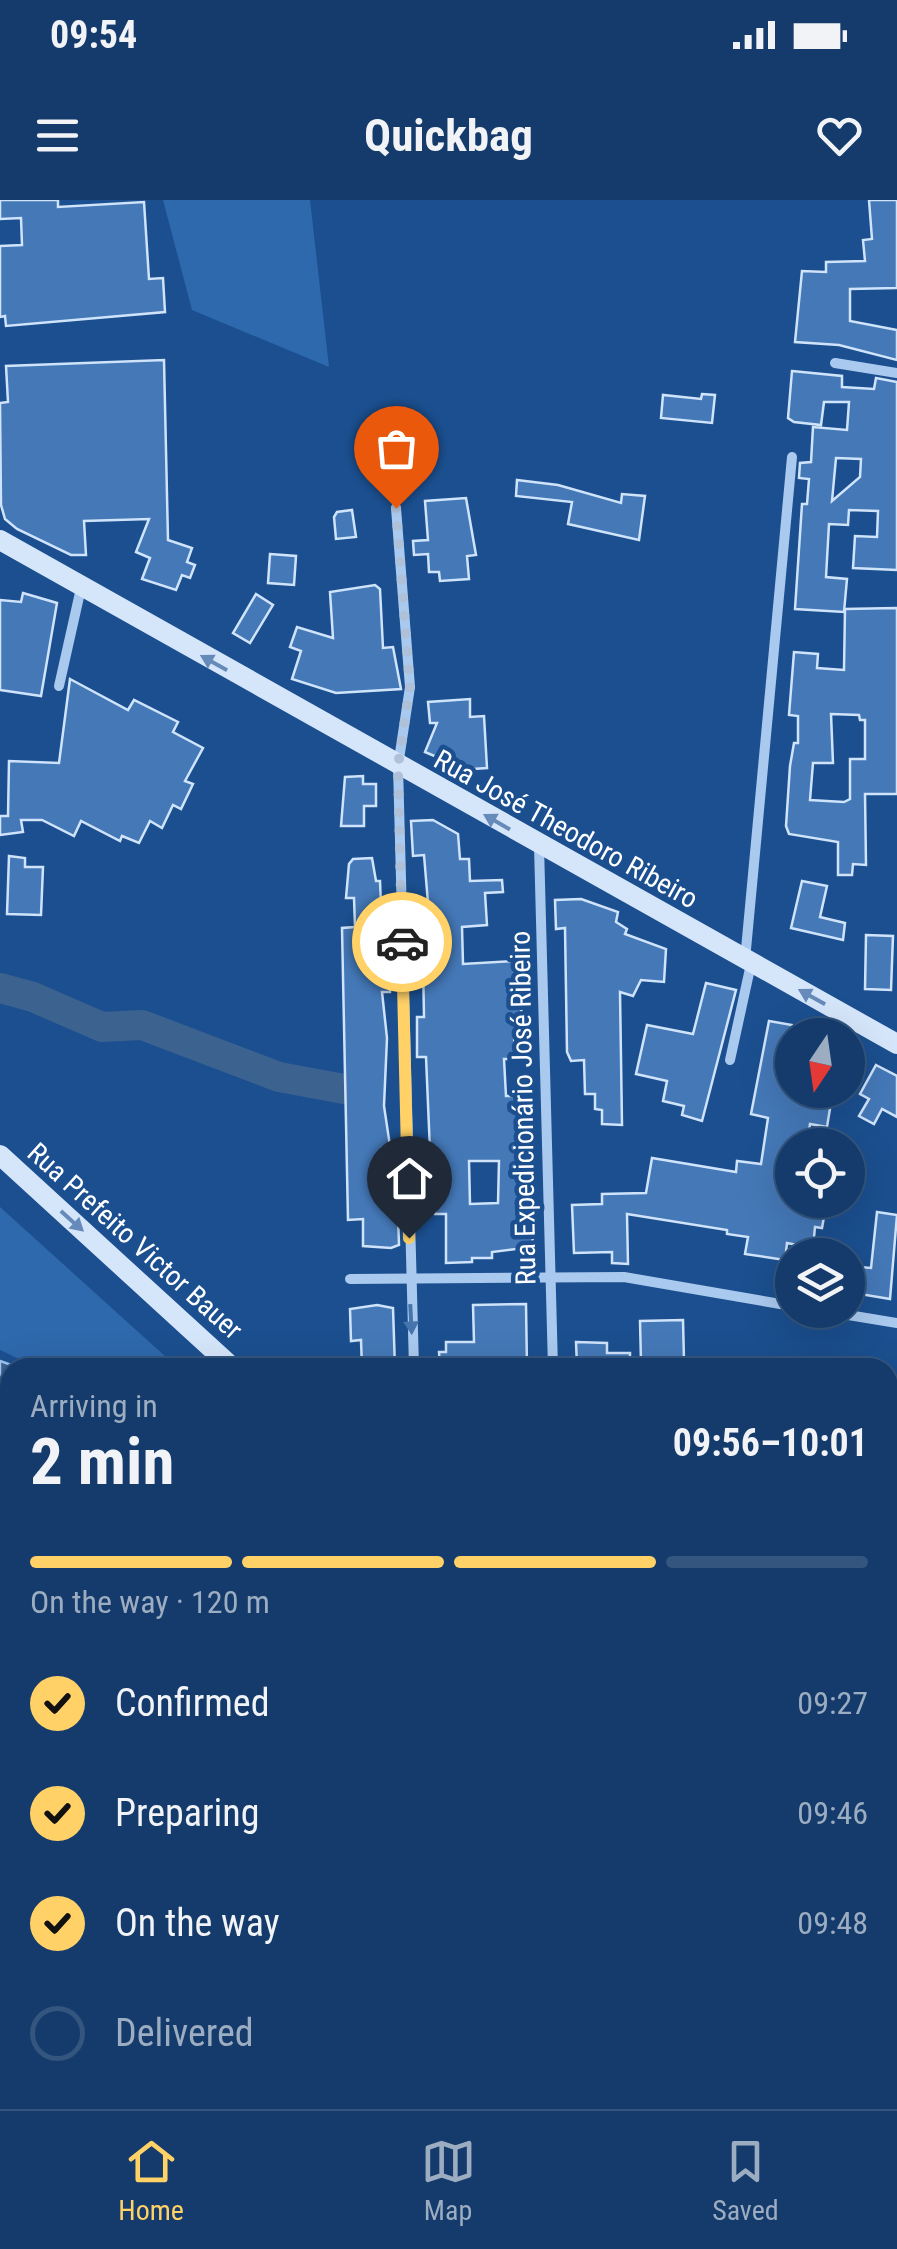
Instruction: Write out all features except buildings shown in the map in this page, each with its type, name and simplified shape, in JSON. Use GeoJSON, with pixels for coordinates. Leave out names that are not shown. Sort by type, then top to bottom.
{"type":"FeatureCollection","features":[{"type":"Feature","properties":{"kind":"main road","name":"Rua José Theodoro Ribeiro"},"geometry":{"type":"LineString","coordinates":[[0,540],[897,1044]]}},
{"type":"Feature","properties":{"kind":"main road","name":"Rua Prefeito Victor Bauer"},"geometry":{"type":"LineString","coordinates":[[0,1155],[223,1358]]}},
{"type":"Feature","properties":{"kind":"street"},"geometry":{"type":"LineString","coordinates":[[835,363],[897,373]]}},
{"type":"Feature","properties":{"kind":"street"},"geometry":{"type":"LineString","coordinates":[[730,1060],[748,962],[792,456]]}},
{"type":"Feature","properties":{"kind":"street"},"geometry":{"type":"LineString","coordinates":[[396,508],[410,687],[398,766],[414,1358]]}},
{"type":"Feature","properties":{"kind":"street"},"geometry":{"type":"LineString","coordinates":[[59,686],[82,588]]}},
{"type":"Feature","properties":{"kind":"street","name":"Rua Expedicionário José Ribeiro"},"geometry":{"type":"LineString","coordinates":[[539,846],[553,1358]]}},
{"type":"Feature","properties":{"kind":"street"},"geometry":{"type":"LineString","coordinates":[[350,1278],[624,1276],[775,1303]]}},
{"type":"Feature","properties":{"kind":"street"},"geometry":{"type":"LineString","coordinates":[[865,1318],[897,1323]]}},
{"type":"Feature","properties":{"kind":"shaded area"},"geometry":{"type":"Polygon","coordinates":[[[163,200],[310,200],[329,367],[192,310],[163,200]]]}},
{"type":"Feature","properties":{"kind":"shaded area"},"geometry":{"type":"Polygon","coordinates":[[[0,1207],[167,1358],[17,1358],[0,1350],[0,1207]]]}},
{"type":"Feature","properties":{"kind":"waterway"},"geometry":{"type":"LineString","coordinates":[[0,988],[33,997],[102,1027],[142,1025],[279,1077],[344,1089]]}},
{"type":"Feature","properties":{"kind":"way so far"},"geometry":{"type":"LineString","coordinates":[[396,508],[410,660],[410,687],[398,766],[402,942]]}},
{"type":"Feature","properties":{"kind":"route"},"geometry":{"type":"LineString","coordinates":[[402,942],[409,1238]]}}]}
